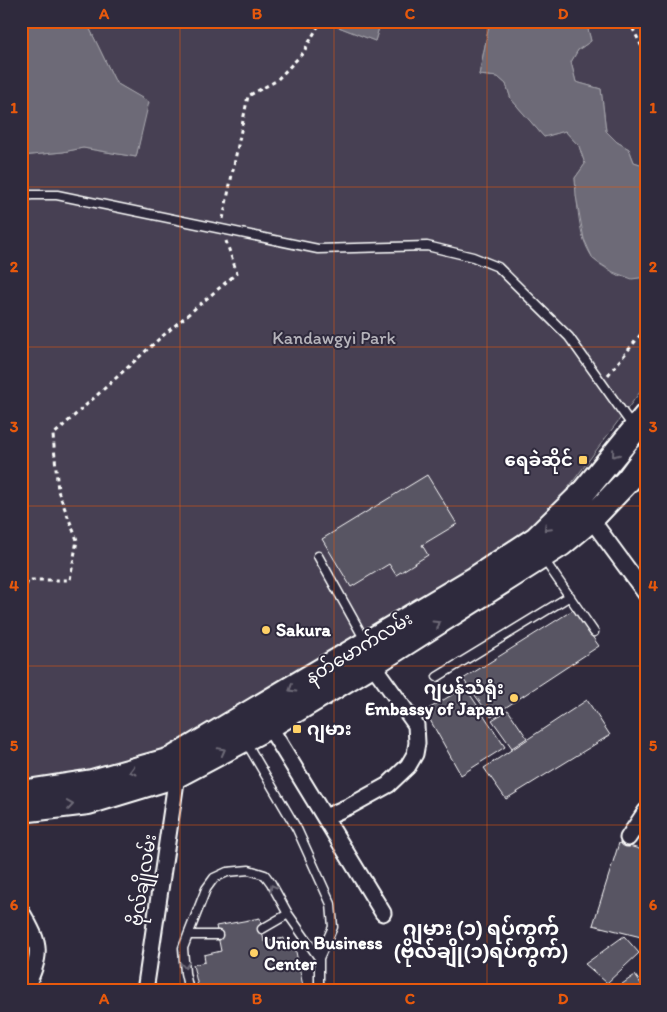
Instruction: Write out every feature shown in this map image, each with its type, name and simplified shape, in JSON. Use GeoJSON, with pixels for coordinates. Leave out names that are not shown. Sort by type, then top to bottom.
{"type":"FeatureCollection","features":[{"type":"Feature","properties":{"kind":"main road","name":"နတ်မောက်လမ်း"},"geometry":{"type":"LineString","coordinates":[[407,631],[475,579],[536,539],[582,494],[640,423]]}},
{"type":"Feature","properties":{"kind":"main road","name":"နတ်မောက်လမ်း"},"geometry":{"type":"LineString","coordinates":[[21,810],[88,802],[174,768],[240,731],[407,631],[562,544],[591,519],[629,479],[646,456]]}},
{"type":"Feature","properties":{"kind":"main road","name":"နတ်မောက်လမ်း"},"geometry":{"type":"LineString","coordinates":[[240,731],[269,726],[369,654]]}},
{"type":"Feature","properties":{"kind":"main road","name":"နတ်မောက်လမ်း"},"geometry":{"type":"LineString","coordinates":[[21,793],[174,768]]}},
{"type":"Feature","properties":{"kind":"street"},"geometry":{"type":"LineString","coordinates":[[582,494],[591,519],[646,594]]}},
{"type":"Feature","properties":{"kind":"street"},"geometry":{"type":"LineString","coordinates":[[325,817],[350,806],[388,785],[408,766],[415,754],[418,743],[416,725],[369,654]]}},
{"type":"Feature","properties":{"kind":"street"},"geometry":{"type":"LineString","coordinates":[[269,726],[384,913]]}},
{"type":"Feature","properties":{"kind":"street","name":"ဗိုလ်ချိုလမ်း"},"geometry":{"type":"LineString","coordinates":[[145,991],[174,768]]}},
{"type":"Feature","properties":{"kind":"street"},"geometry":{"type":"LineString","coordinates":[[628,838],[646,811]]}},
{"type":"Feature","properties":{"kind":"street"},"geometry":{"type":"LineString","coordinates":[[21,911],[38,945],[37,962],[25,991]]}},
{"type":"Feature","properties":{"kind":"lane"},"geometry":{"type":"LineString","coordinates":[[21,199],[31,195],[57,195],[318,249],[427,246],[473,257],[498,267],[569,337],[602,383],[640,423]]}},
{"type":"Feature","properties":{"kind":"lane"},"geometry":{"type":"LineString","coordinates":[[318,556],[369,654]]}},
{"type":"Feature","properties":{"kind":"lane"},"geometry":{"type":"LineString","coordinates":[[542,556],[594,632]]}},
{"type":"Feature","properties":{"kind":"lane"},"geometry":{"type":"LineString","coordinates":[[437,677],[570,596]]}},
{"type":"Feature","properties":{"kind":"lane"},"geometry":{"type":"LineString","coordinates":[[240,731],[297,829],[331,904],[333,927],[319,958],[319,991]]}},
{"type":"Feature","properties":{"kind":"lane"},"geometry":{"type":"LineString","coordinates":[[189,991],[185,973],[184,948],[188,935],[206,889],[214,878],[227,872],[248,870],[265,875],[288,914],[319,958]]}},
{"type":"Feature","properties":{"kind":"lane"},"geometry":{"type":"LineString","coordinates":[[262,929],[288,914]]}},
{"type":"Feature","properties":{"kind":"lane"},"geometry":{"type":"LineString","coordinates":[[188,935],[218,935]]}},
{"type":"Feature","properties":{"kind":"path"},"geometry":{"type":"LineString","coordinates":[[629,21],[646,55]]}},
{"type":"Feature","properties":{"kind":"path"},"geometry":{"type":"LineString","coordinates":[[21,600],[28,580],[70,580],[76,540],[58,491],[53,435],[159,339],[237,273],[221,228],[248,96],[276,81],[303,53],[320,22]]}},
{"type":"Feature","properties":{"kind":"path"},"geometry":{"type":"LineString","coordinates":[[602,383],[646,328]]}},
{"type":"Feature","properties":{"kind":"green space","name":"Kandawgyi Park"},"geometry":{"type":"Polygon","coordinates":[[[86,21],[273,21],[276,24],[294,26],[301,21],[323,21],[375,41],[381,21],[490,21],[479,75],[498,77],[506,84],[511,99],[544,137],[565,131],[579,146],[585,164],[575,178],[581,230],[588,249],[596,261],[617,275],[636,278],[646,277],[646,384],[538,528],[165,757],[21,785],[21,156],[83,148],[136,157],[148,102],[116,83],[86,21]]]}},
{"type":"Feature","properties":{"kind":"green space"},"geometry":{"type":"Polygon","coordinates":[[[586,21],[646,21],[646,166],[634,162],[629,149],[617,142],[606,131],[601,89],[576,82],[571,62],[578,50],[591,41],[586,21]]]}},
{"type":"Feature","properties":{"kind":"shaded area"},"geometry":{"type":"Polygon","coordinates":[[[21,21],[86,21],[116,83],[149,102],[136,157],[83,148],[21,156],[21,21]]]}},
{"type":"Feature","properties":{"kind":"shaded area"},"geometry":{"type":"Polygon","coordinates":[[[323,21],[381,21],[375,41],[323,21]]]}},
{"type":"Feature","properties":{"kind":"shaded area"},"geometry":{"type":"Polygon","coordinates":[[[490,21],[586,21],[591,41],[578,50],[571,62],[576,82],[601,89],[606,131],[617,142],[629,149],[634,162],[646,166],[646,277],[632,279],[613,272],[593,259],[584,239],[576,196],[575,178],[585,164],[579,146],[565,131],[544,137],[511,99],[506,84],[498,77],[479,75],[490,21]]]}},
{"type":"Feature","properties":{"kind":"building"},"geometry":{"type":"Polygon","coordinates":[[[427,475],[457,524],[422,545],[428,555],[396,575],[389,564],[351,587],[322,539],[427,475]]]}},
{"type":"Feature","properties":{"kind":"building"},"geometry":{"type":"Polygon","coordinates":[[[573,610],[599,646],[491,717],[463,679],[573,610]]]}},
{"type":"Feature","properties":{"kind":"building"},"geometry":{"type":"Polygon","coordinates":[[[465,687],[505,747],[461,775],[425,711],[465,687]]]}},
{"type":"Feature","properties":{"kind":"building"},"geometry":{"type":"Polygon","coordinates":[[[587,700],[610,735],[506,799],[484,768],[587,700]]]}},
{"type":"Feature","properties":{"kind":"building"},"geometry":{"type":"Polygon","coordinates":[[[508,710],[527,738],[512,748],[492,720],[508,710]]]}},
{"type":"Feature","properties":{"kind":"building"},"geometry":{"type":"Polygon","coordinates":[[[619,843],[646,851],[645,938],[593,925],[619,843]]]}},
{"type":"Feature","properties":{"kind":"building","name":"Union Business Center"},"geometry":{"type":"Polygon","coordinates":[[[260,918],[264,942],[284,938],[285,944],[294,942],[304,991],[199,991],[193,965],[205,962],[204,955],[221,951],[216,926],[260,918]]]}},
{"type":"Feature","properties":{"kind":"building"},"geometry":{"type":"Polygon","coordinates":[[[624,936],[639,953],[607,983],[585,964],[624,936]]]}},
{"type":"Feature","properties":{"kind":"building"},"geometry":{"type":"Polygon","coordinates":[[[635,975],[646,991],[612,991],[635,975]]]}},
{"type":"Feature","properties":{"kind":"place","name":"ရေခဲဆိုင်"},"geometry":{"type":"Point","coordinates":[583,460]}},
{"type":"Feature","properties":{"kind":"place","name":"Sakura"},"geometry":{"type":"Point","coordinates":[266,630]}},
{"type":"Feature","properties":{"kind":"place","name":"ဂျပန်သံရုံး Embassy of Japan"},"geometry":{"type":"Point","coordinates":[514,698]}},
{"type":"Feature","properties":{"kind":"place","name":"ဂျမား"},"geometry":{"type":"Point","coordinates":[297,729]}},
{"type":"Feature","properties":{"kind":"place","name":"Union Business Center"},"geometry":{"type":"Point","coordinates":[254,953]}},
{"type":"Feature","properties":{"kind":"district","name":"ဂျမား (၁) ရပ်ကွက် (ဗိုလ်ချို(၁)ရပ်ကွက်)"},"geometry":{"type":"Point","coordinates":[481,940]}}]}
